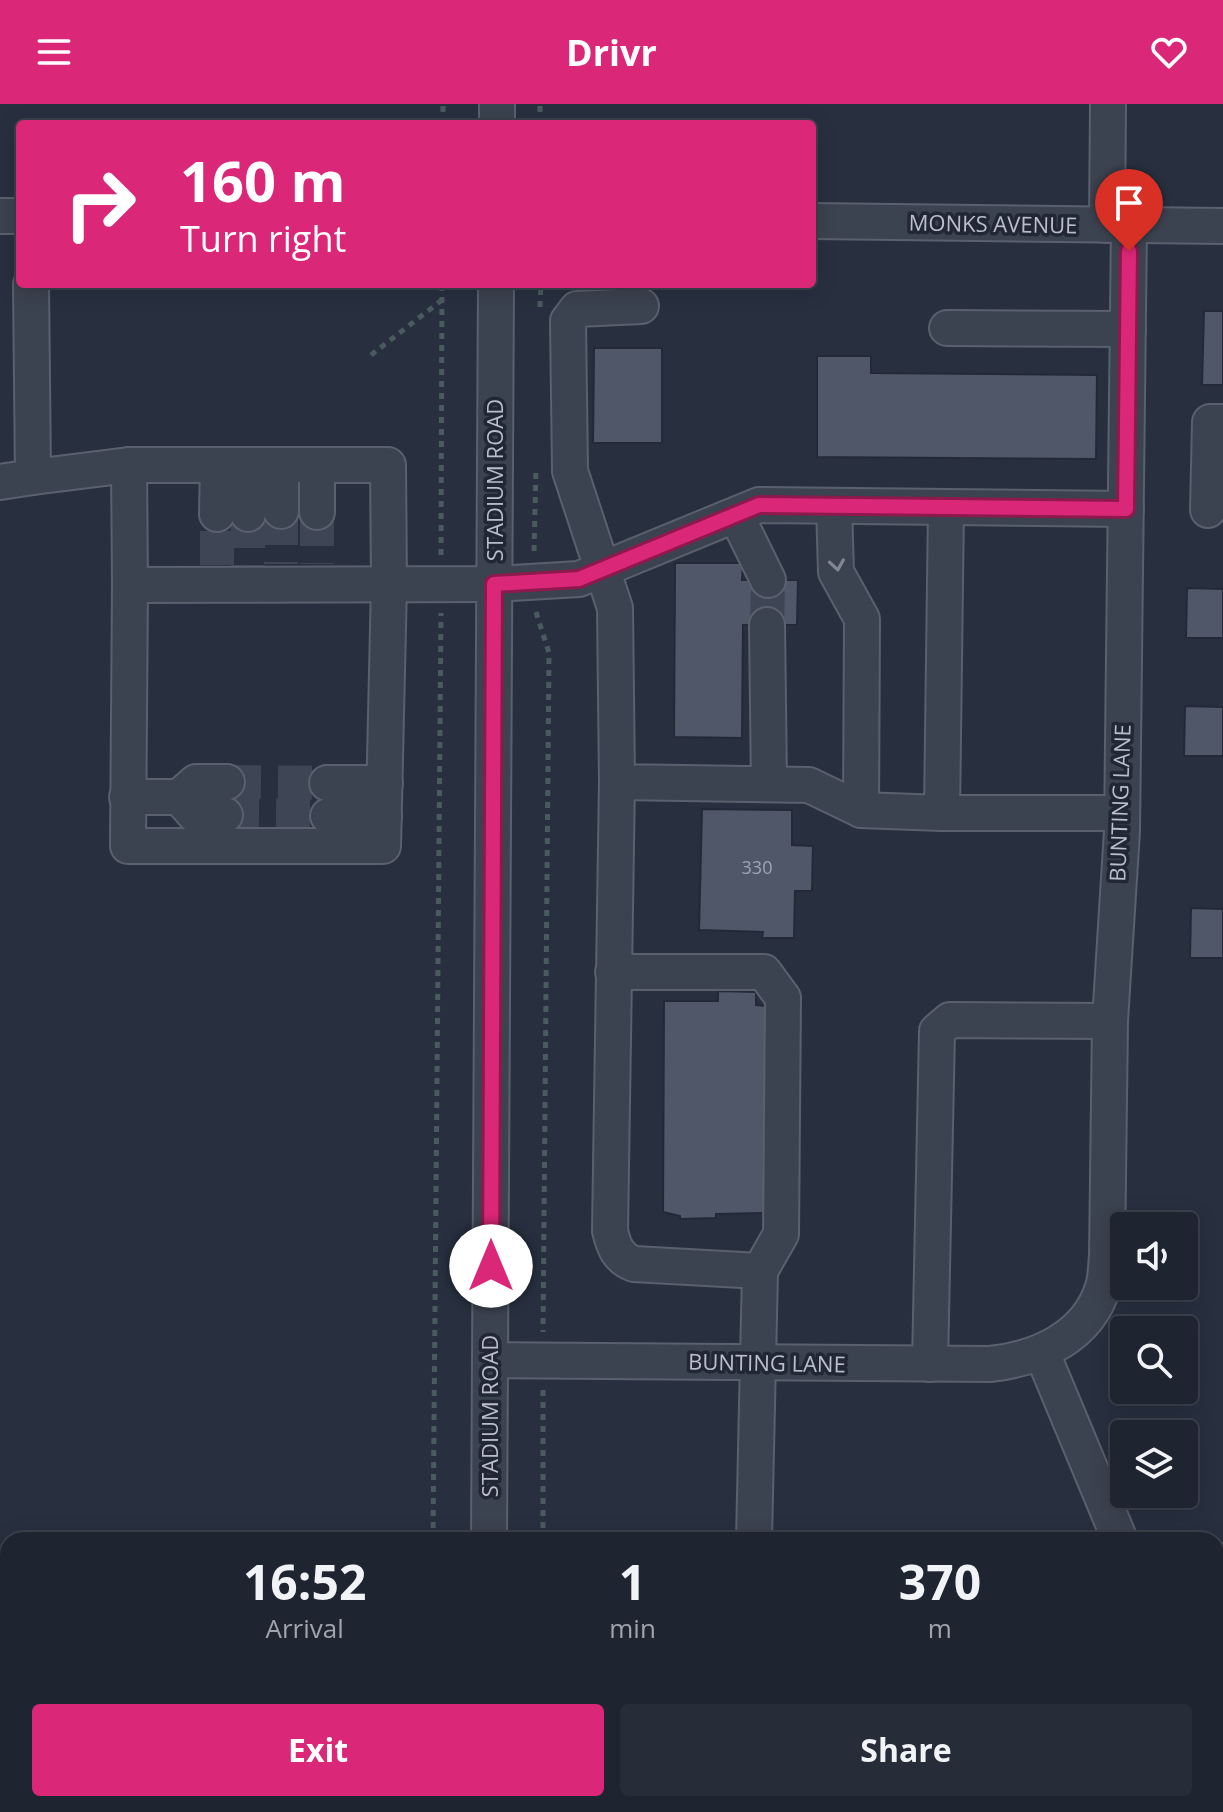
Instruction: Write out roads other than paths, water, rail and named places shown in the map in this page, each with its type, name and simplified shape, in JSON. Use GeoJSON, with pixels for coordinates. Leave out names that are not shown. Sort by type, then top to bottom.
{"type":"FeatureCollection","features":[{"type":"Feature","properties":{"kind":"street","name":"BUNTING LANE"},"geometry":{"type":"LineString","coordinates":[[490,1360],[1017,1362],[1042,1353],[1067,1338],[1089,1315],[1103,1288],[1107,1256],[1110,1021],[1121,813],[1128,329],[1108,104]]}},
{"type":"Feature","properties":{"kind":"street","name":"MONKS AVENUE"},"geometry":{"type":"LineString","coordinates":[[816,221],[1223,226]]}},
{"type":"Feature","properties":{"kind":"street"},"geometry":{"type":"LineString","coordinates":[[31,288],[33,477]]}},
{"type":"Feature","properties":{"kind":"street","name":"STADIUM ROAD"},"geometry":{"type":"LineString","coordinates":[[489,1532],[496,288]]}},
{"type":"Feature","properties":{"kind":"street"},"geometry":{"type":"LineString","coordinates":[[641,306],[577,309],[568,321],[570,471],[615,608],[617,782],[610,1231],[623,1260],[634,1264],[760,1271]]}},
{"type":"Feature","properties":{"kind":"street"},"geometry":{"type":"LineString","coordinates":[[947,328],[1128,329]]}},
{"type":"Feature","properties":{"kind":"street"},"geometry":{"type":"LineString","coordinates":[[1208,510],[1210,422],[1223,422]]}},
{"type":"Feature","properties":{"kind":"street"},"geometry":{"type":"LineString","coordinates":[[0,482],[129,465],[388,465],[389,584],[383,846],[128,846],[129,465]]}},
{"type":"Feature","properties":{"kind":"street"},"geometry":{"type":"LineString","coordinates":[[249,465],[249,513],[249,465]]}},
{"type":"Feature","properties":{"kind":"street"},"geometry":{"type":"LineString","coordinates":[[317,465],[317,512]]}},
{"type":"Feature","properties":{"kind":"street"},"geometry":{"type":"LineString","coordinates":[[130,585],[248,575],[317,574],[389,584],[494,584],[579,579],[759,505],[1126,509]]}},
{"type":"Feature","properties":{"kind":"street"},"geometry":{"type":"LineString","coordinates":[[834,506],[836,572],[862,619],[861,810]]}},
{"type":"Feature","properties":{"kind":"street"},"geometry":{"type":"LineString","coordinates":[[942,813],[946,507]]}},
{"type":"Feature","properties":{"kind":"street"},"geometry":{"type":"LineString","coordinates":[[736,515],[768,580]]}},
{"type":"Feature","properties":{"kind":"street"},"geometry":{"type":"LineString","coordinates":[[767,625],[769,784]]}},
{"type":"Feature","properties":{"kind":"street"},"geometry":{"type":"LineString","coordinates":[[127,797],[179,797],[196,782],[226,798]]}},
{"type":"Feature","properties":{"kind":"street"},"geometry":{"type":"LineString","coordinates":[[617,782],[809,785],[861,810],[1121,813]]}},
{"type":"Feature","properties":{"kind":"street"},"geometry":{"type":"LineString","coordinates":[[327,800],[385,800]]}},
{"type":"Feature","properties":{"kind":"street"},"geometry":{"type":"LineString","coordinates":[[613,972],[764,972],[783,998],[781,1234],[760,1271],[754,1532]]}},
{"type":"Feature","properties":{"kind":"street"},"geometry":{"type":"LineString","coordinates":[[930,1364],[937,1031],[950,1020],[1110,1021]]}},
{"type":"Feature","properties":{"kind":"street"},"geometry":{"type":"LineString","coordinates":[[1042,1353],[1117,1532]]}},
{"type":"Feature","properties":{"kind":"tunnel"},"geometry":{"type":"LineString","coordinates":[[281,511],[281,564]]}},
{"type":"Feature","properties":{"kind":"tunnel"},"geometry":{"type":"LineString","coordinates":[[317,512],[317,564]]}},
{"type":"Feature","properties":{"kind":"tunnel"},"geometry":{"type":"LineString","coordinates":[[217,514],[217,565]]}},
{"type":"Feature","properties":{"kind":"tunnel"},"geometry":{"type":"LineString","coordinates":[[248,514],[248,566]]}},
{"type":"Feature","properties":{"kind":"tunnel"},"geometry":{"type":"LineString","coordinates":[[767,625],[768,580]]}},
{"type":"Feature","properties":{"kind":"tunnel"},"geometry":{"type":"LineString","coordinates":[[227,782],[327,783]]}},
{"type":"Feature","properties":{"kind":"tunnel"},"geometry":{"type":"LineString","coordinates":[[225,815],[328,816]]}}]}
